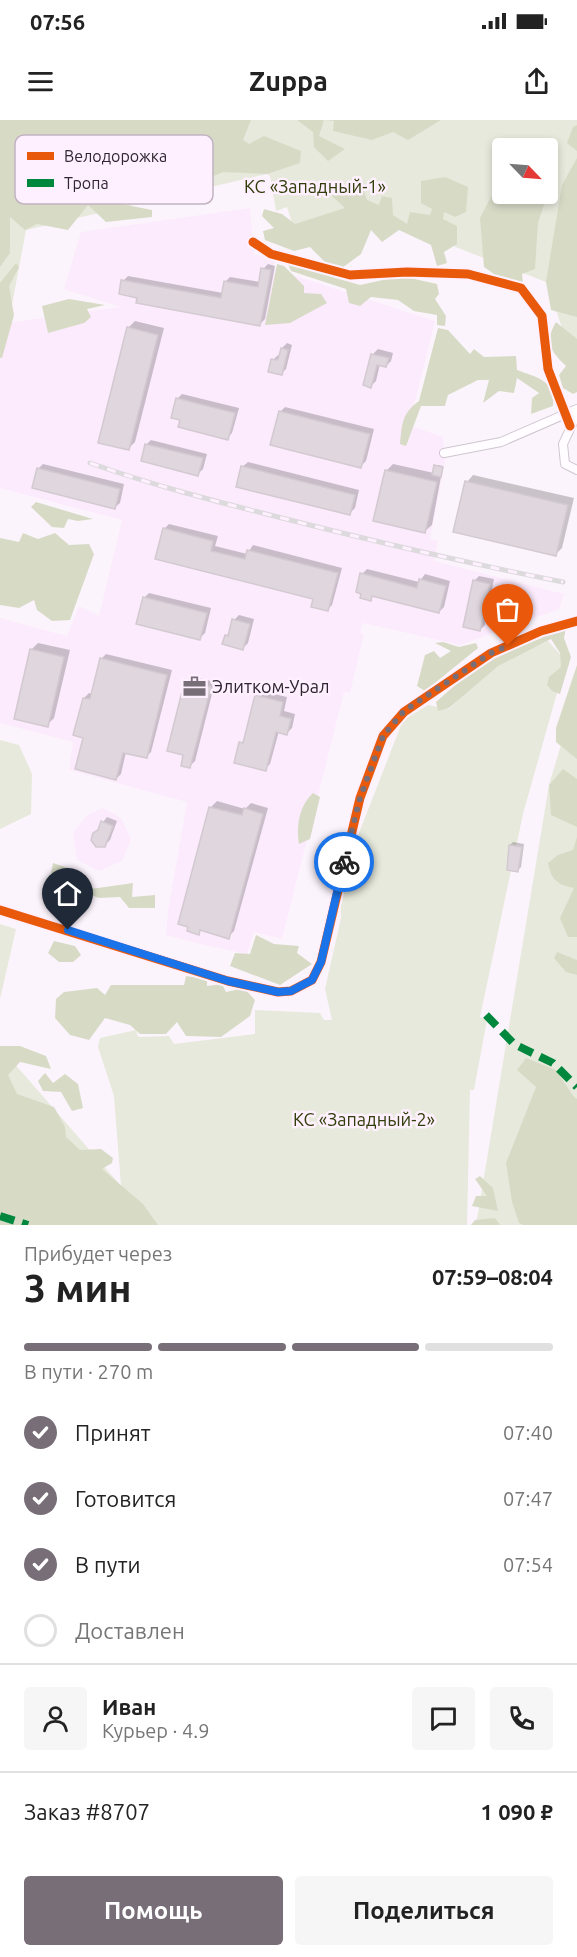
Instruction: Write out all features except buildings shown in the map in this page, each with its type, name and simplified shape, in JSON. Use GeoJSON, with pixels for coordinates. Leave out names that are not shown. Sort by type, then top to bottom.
{"type":"FeatureCollection","features":[{"type":"Feature","properties":{"kind":"street"},"geometry":{"type":"LineString","coordinates":[[253,242],[271,254],[350,275],[407,272],[468,274],[521,288],[542,316],[548,369],[570,426]]}},
{"type":"Feature","properties":{"kind":"street"},"geometry":{"type":"LineString","coordinates":[[444,453],[501,442],[577,409]]}},
{"type":"Feature","properties":{"kind":"street"},"geometry":{"type":"LineString","coordinates":[[577,414],[563,444],[565,464],[577,470]]}},
{"type":"Feature","properties":{"kind":"street"},"geometry":{"type":"LineString","coordinates":[[0,910],[228,981],[278,992],[291,991],[312,980],[321,962],[360,798],[383,736],[404,711],[491,653],[541,631],[577,621]]}},
{"type":"Feature","properties":{"kind":"shaded area"},"geometry":{"type":"Polygon","coordinates":[[[250,208],[254,254],[275,260],[274,269],[435,321],[409,425],[443,437],[445,462],[430,539],[438,541],[434,561],[564,594],[559,609],[460,645],[363,623],[360,633],[364,634],[350,693],[344,692],[282,939],[254,932],[247,954],[166,935],[187,802],[69,770],[73,742],[0,723],[0,618],[67,636],[79,606],[99,616],[122,520],[0,488],[0,324],[120,307],[64,289],[81,232],[250,208]]]}},
{"type":"Feature","properties":{"kind":"shaded area"},"geometry":{"type":"Polygon","coordinates":[[[103,808],[121,818],[131,839],[122,861],[99,871],[77,860],[73,833],[87,815],[103,808]]]}},
{"type":"Feature","properties":{"kind":"green space","name":"КС «Западный-1»"},"geometry":{"type":"Polygon","coordinates":[[[0,120],[577,120],[577,370],[546,282],[347,205],[348,211],[293,226],[287,207],[276,211],[270,176],[267,174],[213,187],[213,135],[15,135],[15,204],[138,204],[26,230],[2,358],[0,358],[0,120]]]}},
{"type":"Feature","properties":{"kind":"green space"},"geometry":{"type":"Polygon","coordinates":[[[0,120],[251,120],[243,140],[249,144],[264,136],[301,151],[300,163],[267,174],[223,172],[213,176],[213,135],[15,135],[15,204],[122,204],[152,210],[152,217],[106,222],[88,205],[68,230],[37,224],[25,230],[10,217],[10,253],[0,267],[0,120]]]}},
{"type":"Feature","properties":{"kind":"green space"},"geometry":{"type":"Polygon","coordinates":[[[297,120],[324,120],[319,136],[345,149],[328,161],[314,147],[313,132],[297,120]]]}},
{"type":"Feature","properties":{"kind":"green space"},"geometry":{"type":"Polygon","coordinates":[[[324,120],[441,120],[408,140],[393,132],[372,140],[333,131],[334,121],[324,120]]]}},
{"type":"Feature","properties":{"kind":"green space"},"geometry":{"type":"Polygon","coordinates":[[[577,125],[577,151],[567,143],[573,127],[577,125]]]}},
{"type":"Feature","properties":{"kind":"green space"},"geometry":{"type":"Polygon","coordinates":[[[577,158],[577,317],[551,310],[546,282],[562,185],[577,158]]]}},
{"type":"Feature","properties":{"kind":"green space"},"geometry":{"type":"Polygon","coordinates":[[[445,177],[468,187],[466,212],[455,217],[444,212],[443,219],[457,226],[457,244],[444,252],[447,263],[437,266],[431,245],[399,230],[382,242],[371,230],[361,254],[342,268],[326,263],[310,247],[294,251],[265,240],[263,231],[274,228],[262,216],[264,209],[282,214],[295,224],[345,208],[331,195],[337,187],[363,189],[367,200],[379,205],[382,196],[392,198],[393,215],[407,224],[410,212],[430,215],[432,209],[421,203],[421,181],[445,177]]]}},
{"type":"Feature","properties":{"kind":"green space"},"geometry":{"type":"Polygon","coordinates":[[[492,195],[492,204],[544,204],[538,223],[535,269],[522,274],[523,284],[504,281],[484,267],[480,218],[492,195]]]}},
{"type":"Feature","properties":{"kind":"green space"},"geometry":{"type":"Polygon","coordinates":[[[16,263],[19,267],[9,286],[14,315],[2,358],[0,357],[0,283],[16,263]]]}},
{"type":"Feature","properties":{"kind":"green space"},"geometry":{"type":"Polygon","coordinates":[[[277,264],[284,266],[304,286],[304,293],[321,294],[327,303],[290,323],[265,325],[277,264]]]}},
{"type":"Feature","properties":{"kind":"green space"},"geometry":{"type":"Polygon","coordinates":[[[288,264],[360,285],[401,276],[437,284],[439,294],[435,299],[446,316],[445,326],[437,325],[437,315],[414,311],[398,300],[371,297],[360,306],[349,303],[346,289],[291,271],[288,264]]]}},
{"type":"Feature","properties":{"kind":"green space"},"geometry":{"type":"Polygon","coordinates":[[[69,299],[105,305],[87,309],[91,317],[84,323],[48,333],[42,306],[69,299]]]}},
{"type":"Feature","properties":{"kind":"green space"},"geometry":{"type":"Polygon","coordinates":[[[556,322],[577,339],[577,392],[573,394],[563,388],[559,375],[566,366],[550,346],[550,335],[556,322]]]}},
{"type":"Feature","properties":{"kind":"green space"},"geometry":{"type":"Polygon","coordinates":[[[438,328],[448,330],[470,354],[474,349],[484,357],[516,356],[517,370],[538,378],[548,385],[553,397],[553,406],[531,414],[532,398],[539,393],[517,378],[514,393],[499,391],[483,403],[489,380],[478,380],[448,395],[445,406],[421,406],[406,446],[400,444],[406,415],[419,401],[438,328]]]}},
{"type":"Feature","properties":{"kind":"green space"},"geometry":{"type":"Polygon","coordinates":[[[36,502],[93,519],[78,521],[68,519],[64,528],[52,527],[31,507],[36,502]]]}},
{"type":"Feature","properties":{"kind":"green space"},"geometry":{"type":"Polygon","coordinates":[[[23,533],[38,539],[55,533],[69,545],[89,544],[94,554],[70,620],[52,621],[37,610],[34,600],[19,608],[0,605],[0,538],[19,542],[23,533]]]}},
{"type":"Feature","properties":{"kind":"green space"},"geometry":{"type":"Polygon","coordinates":[[[566,628],[564,638],[571,657],[560,694],[552,691],[547,685],[549,677],[561,667],[560,653],[551,639],[498,666],[449,708],[438,711],[436,702],[481,662],[540,635],[566,628]]]}},
{"type":"Feature","properties":{"kind":"green space","name":"КС «Западный-2»"},"geometry":{"type":"Polygon","coordinates":[[[548,641],[566,661],[523,814],[480,1017],[487,1020],[474,1090],[470,1090],[467,1225],[0,1225],[0,1047],[121,1186],[114,1096],[98,1047],[100,1038],[136,1030],[138,1037],[169,1036],[174,1044],[255,1034],[255,1010],[320,1013],[324,1020],[332,1020],[325,989],[341,918],[341,905],[359,833],[403,720],[428,705],[449,709],[496,664],[548,641]]]}},
{"type":"Feature","properties":{"kind":"green space"},"geometry":{"type":"Polygon","coordinates":[[[443,642],[459,647],[476,643],[478,648],[425,691],[417,686],[425,655],[434,651],[440,658],[451,651],[435,643],[443,642]]]}},
{"type":"Feature","properties":{"kind":"green space"},"geometry":{"type":"Polygon","coordinates":[[[577,665],[577,759],[556,742],[556,728],[577,665]]]}},
{"type":"Feature","properties":{"kind":"green space"},"geometry":{"type":"Polygon","coordinates":[[[577,691],[577,1225],[476,1225],[549,785],[577,691]]]}},
{"type":"Feature","properties":{"kind":"green space"},"geometry":{"type":"Polygon","coordinates":[[[0,740],[19,745],[32,774],[31,814],[0,829],[0,740]]]}},
{"type":"Feature","properties":{"kind":"green space"},"geometry":{"type":"Polygon","coordinates":[[[563,769],[577,779],[577,827],[551,815],[549,785],[563,769]]]}},
{"type":"Feature","properties":{"kind":"green space"},"geometry":{"type":"Polygon","coordinates":[[[313,793],[320,797],[310,839],[299,844],[300,817],[304,804],[313,793]]]}},
{"type":"Feature","properties":{"kind":"green space"},"geometry":{"type":"Polygon","coordinates":[[[577,837],[577,937],[568,937],[560,918],[574,888],[556,881],[548,863],[558,855],[573,850],[577,837]]]}},
{"type":"Feature","properties":{"kind":"green space"},"geometry":{"type":"Polygon","coordinates":[[[53,863],[74,870],[91,889],[133,883],[132,897],[155,895],[155,908],[129,908],[120,897],[99,898],[75,889],[66,896],[51,873],[53,863]]]}},
{"type":"Feature","properties":{"kind":"green space"},"geometry":{"type":"Polygon","coordinates":[[[0,924],[16,929],[0,999],[0,924]]]}},
{"type":"Feature","properties":{"kind":"green space"},"geometry":{"type":"Polygon","coordinates":[[[256,935],[274,944],[299,946],[297,953],[312,964],[280,985],[230,966],[235,953],[250,954],[256,935]]]}},
{"type":"Feature","properties":{"kind":"green space"},"geometry":{"type":"Polygon","coordinates":[[[54,941],[75,946],[81,955],[73,962],[59,962],[48,953],[54,941]]]}},
{"type":"Feature","properties":{"kind":"green space"},"geometry":{"type":"Polygon","coordinates":[[[557,952],[577,960],[577,975],[566,972],[554,958],[557,952]]]}},
{"type":"Feature","properties":{"kind":"green space"},"geometry":{"type":"Polygon","coordinates":[[[186,976],[207,979],[207,986],[222,984],[226,992],[244,988],[255,1000],[250,1016],[221,1037],[186,1036],[177,1022],[166,1034],[140,1034],[130,1025],[105,1018],[89,1040],[70,1035],[55,1018],[56,999],[64,992],[97,988],[105,995],[111,985],[184,985],[186,976]]]}},
{"type":"Feature","properties":{"kind":"green space"},"geometry":{"type":"Polygon","coordinates":[[[0,1046],[20,1046],[46,1056],[51,1069],[20,1062],[8,1075],[17,1094],[54,1107],[65,1127],[66,1137],[80,1150],[101,1149],[113,1158],[112,1163],[102,1169],[143,1204],[158,1225],[0,1225],[0,1046]]]}},
{"type":"Feature","properties":{"kind":"green space"},"geometry":{"type":"Polygon","coordinates":[[[526,1058],[556,1070],[577,1099],[577,1225],[523,1225],[519,1223],[512,1202],[506,1163],[536,1087],[517,1070],[526,1058]]]}},
{"type":"Feature","properties":{"kind":"green space"},"geometry":{"type":"Polygon","coordinates":[[[45,1073],[53,1083],[65,1074],[78,1084],[83,1108],[72,1111],[61,1092],[43,1091],[38,1081],[45,1073]]]}},
{"type":"Feature","properties":{"kind":"green space"},"geometry":{"type":"Polygon","coordinates":[[[480,1176],[493,1188],[498,1211],[472,1206],[476,1196],[487,1196],[475,1179],[480,1176]]]}},
{"type":"Feature","properties":{"kind":"green space"},"geometry":{"type":"Polygon","coordinates":[[[495,1218],[500,1225],[471,1225],[475,1220],[495,1218]]]}},
{"type":"Feature","properties":{"kind":"railway"},"geometry":{"type":"LineString","coordinates":[[90,463],[183,492],[313,526],[563,582]]}},
{"type":"Feature","properties":{"kind":"marked path"},"geometry":{"type":"LineString","coordinates":[[486,1015],[514,1044],[553,1063],[577,1087]]}},
{"type":"Feature","properties":{"kind":"marked path"},"geometry":{"type":"LineString","coordinates":[[0,1216],[28,1225]]}},
{"type":"Feature","properties":{"kind":"cycle path"},"geometry":{"type":"LineString","coordinates":[[253,242],[271,254],[350,275],[407,272],[468,274],[521,288],[542,316],[548,369],[570,426]]}},
{"type":"Feature","properties":{"kind":"cycle path"},"geometry":{"type":"LineString","coordinates":[[0,910],[228,981],[278,992],[291,991],[312,980],[321,962],[360,798],[383,736],[404,712],[491,653],[541,631],[577,621]]}},
{"type":"Feature","properties":{"kind":"way so far"},"geometry":{"type":"LineString","coordinates":[[344,862],[360,798],[383,736],[404,711],[491,653],[508,646]]}},
{"type":"Feature","properties":{"kind":"place","name":"Элитком-Урал"},"geometry":{"type":"Point","coordinates":[194,687]}},
{"type":"Feature","properties":{"kind":"route"},"geometry":{"type":"LineString","coordinates":[[68,930],[228,981],[278,992],[291,991],[312,980],[321,962],[344,862]]}}]}
